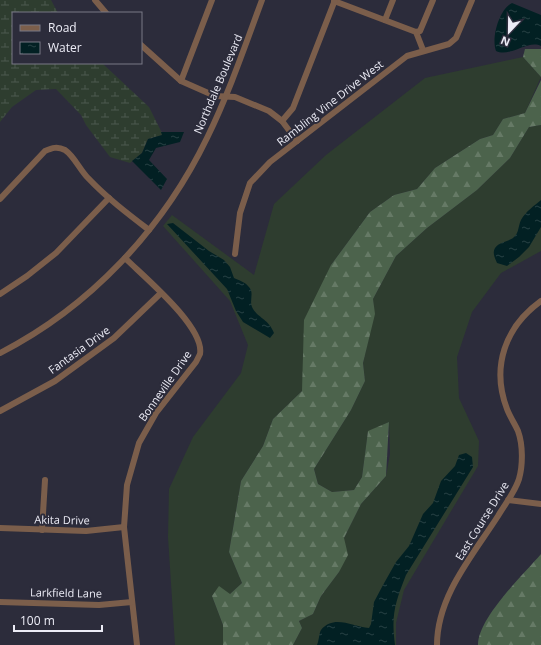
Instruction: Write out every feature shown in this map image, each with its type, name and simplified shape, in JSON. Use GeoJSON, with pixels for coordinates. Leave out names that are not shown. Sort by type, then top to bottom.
{"type":"FeatureCollection","features":[{"type":"Feature","properties":{"kind":"street"},"geometry":{"type":"LineString","coordinates":[[95,0],[105,12]]}},
{"type":"Feature","properties":{"kind":"street"},"geometry":{"type":"LineString","coordinates":[[181,81],[212,0]]}},
{"type":"Feature","properties":{"kind":"street","name":"Northdale Boulevard"},"geometry":{"type":"LineString","coordinates":[[0,354],[20,343],[75,304],[125,258],[149,230],[180,187],[206,139],[225,97],[262,0]]}},
{"type":"Feature","properties":{"kind":"street"},"geometry":{"type":"LineString","coordinates":[[386,20],[393,0]]}},
{"type":"Feature","properties":{"kind":"street"},"geometry":{"type":"LineString","coordinates":[[416,32],[420,31],[433,0]]}},
{"type":"Feature","properties":{"kind":"street","name":"Rambling Vine Drive West"},"geometry":{"type":"LineString","coordinates":[[235,254],[240,213],[250,184],[270,162],[407,56],[423,50],[449,44],[456,38],[472,0]]}},
{"type":"Feature","properties":{"kind":"street"},"geometry":{"type":"LineString","coordinates":[[282,121],[293,108],[334,1],[416,32],[423,50]]}},
{"type":"Feature","properties":{"kind":"street"},"geometry":{"type":"LineString","coordinates":[[142,46],[181,81],[215,96],[236,97],[269,111],[282,121],[297,141]]}},
{"type":"Feature","properties":{"kind":"street"},"geometry":{"type":"LineString","coordinates":[[0,199],[45,152],[51,148],[59,147],[66,151],[87,177],[109,198],[149,230]]}},
{"type":"Feature","properties":{"kind":"street"},"geometry":{"type":"LineString","coordinates":[[0,294],[27,276],[56,253],[109,198]]}},
{"type":"Feature","properties":{"kind":"street","name":"Bonneville Drive"},"geometry":{"type":"LineString","coordinates":[[125,258],[178,309],[189,324],[199,343],[200,353],[196,362],[156,413],[139,443],[127,485],[124,527],[137,645]]}},
{"type":"Feature","properties":{"kind":"street","name":"Fantasia Drive"},"geometry":{"type":"LineString","coordinates":[[0,411],[55,381],[114,338],[161,293]]}},
{"type":"Feature","properties":{"kind":"street","name":"East Course Drive"},"geometry":{"type":"LineString","coordinates":[[437,645],[441,614],[449,592],[508,500],[519,479],[522,452],[518,432],[507,410],[501,390],[500,371],[502,352],[510,334],[522,317],[541,301]]}},
{"type":"Feature","properties":{"kind":"street"},"geometry":{"type":"LineString","coordinates":[[42,530],[45,480]]}},
{"type":"Feature","properties":{"kind":"street"},"geometry":{"type":"LineString","coordinates":[[508,500],[541,504]]}},
{"type":"Feature","properties":{"kind":"street","name":"Akita Drive"},"geometry":{"type":"LineString","coordinates":[[0,528],[86,531],[124,527]]}},
{"type":"Feature","properties":{"kind":"street","name":"Larkfield Lane"},"geometry":{"type":"LineString","coordinates":[[0,602],[99,605],[132,602]]}},
{"type":"Feature","properties":{"kind":"green space"},"geometry":{"type":"Polygon","coordinates":[[[0,0],[51,0],[57,12],[12,12],[12,64],[103,64],[149,107],[163,135],[148,139],[142,153],[130,163],[110,157],[86,125],[81,115],[56,89],[36,90],[12,107],[0,122],[0,0]]]}},
{"type":"Feature","properties":{"kind":"green space"},"geometry":{"type":"Polygon","coordinates":[[[525,49],[541,49],[541,77],[523,57],[525,49]]]}},
{"type":"Feature","properties":{"kind":"green space"},"geometry":{"type":"Polygon","coordinates":[[[523,57],[541,77],[525,113],[503,119],[493,135],[480,139],[435,168],[417,189],[394,195],[370,212],[331,265],[302,391],[273,419],[263,446],[241,481],[229,552],[242,583],[230,594],[212,596],[223,625],[223,645],[175,645],[168,537],[169,489],[193,437],[241,373],[248,345],[230,301],[163,226],[172,215],[254,275],[274,204],[326,155],[425,78],[523,57]]]}},
{"type":"Feature","properties":{"kind":"green space"},"geometry":{"type":"Polygon","coordinates":[[[541,80],[541,125],[529,127],[510,158],[477,190],[427,228],[396,256],[373,299],[375,314],[363,363],[365,381],[351,410],[314,469],[318,484],[332,492],[354,490],[362,477],[368,431],[389,422],[386,476],[361,504],[344,538],[348,555],[339,572],[321,596],[313,614],[299,621],[302,628],[293,645],[223,645],[223,625],[212,596],[219,586],[230,594],[242,583],[229,552],[241,481],[263,446],[273,419],[302,391],[304,320],[331,265],[370,212],[394,195],[417,189],[435,168],[480,139],[493,135],[503,119],[525,113],[541,80]]]}},
{"type":"Feature","properties":{"kind":"green space"},"geometry":{"type":"Polygon","coordinates":[[[541,125],[541,251],[501,273],[472,312],[457,357],[459,398],[479,441],[478,466],[404,590],[396,623],[396,645],[293,645],[302,628],[299,621],[313,614],[321,596],[339,572],[344,538],[361,504],[386,476],[390,454],[389,422],[368,432],[362,477],[354,490],[332,492],[318,484],[314,469],[351,410],[365,381],[363,363],[374,314],[373,299],[396,256],[427,228],[477,190],[510,158],[529,127],[541,125]]]}},
{"type":"Feature","properties":{"kind":"green space"},"geometry":{"type":"Polygon","coordinates":[[[541,554],[541,645],[478,645],[480,634],[485,622],[493,610],[541,554]]]}},
{"type":"Feature","properties":{"kind":"water"},"geometry":{"type":"Polygon","coordinates":[[[512,3],[541,15],[541,46],[536,44],[530,45],[501,53],[496,51],[495,32],[497,24],[503,11],[512,3]]]}},
{"type":"Feature","properties":{"kind":"water"},"geometry":{"type":"Polygon","coordinates":[[[161,132],[184,132],[180,142],[156,148],[149,160],[167,179],[161,190],[132,161],[142,153],[148,139],[162,135],[161,132]]]}},
{"type":"Feature","properties":{"kind":"water"},"geometry":{"type":"Polygon","coordinates":[[[541,200],[541,227],[529,247],[507,266],[497,263],[494,254],[495,248],[499,244],[512,239],[516,235],[523,217],[541,200]]]}},
{"type":"Feature","properties":{"kind":"water"},"geometry":{"type":"Polygon","coordinates":[[[173,223],[209,251],[224,260],[230,267],[234,278],[245,283],[250,288],[252,293],[251,302],[254,311],[269,324],[274,333],[270,338],[243,322],[236,311],[227,289],[167,224],[173,223]]]}},
{"type":"Feature","properties":{"kind":"water"},"geometry":{"type":"Polygon","coordinates":[[[466,453],[472,457],[473,467],[406,575],[402,585],[395,609],[393,625],[395,645],[317,645],[321,630],[326,625],[332,623],[338,622],[369,628],[371,624],[374,602],[383,585],[396,562],[409,546],[423,514],[433,503],[441,481],[455,466],[459,455],[466,453]]]}}]}
